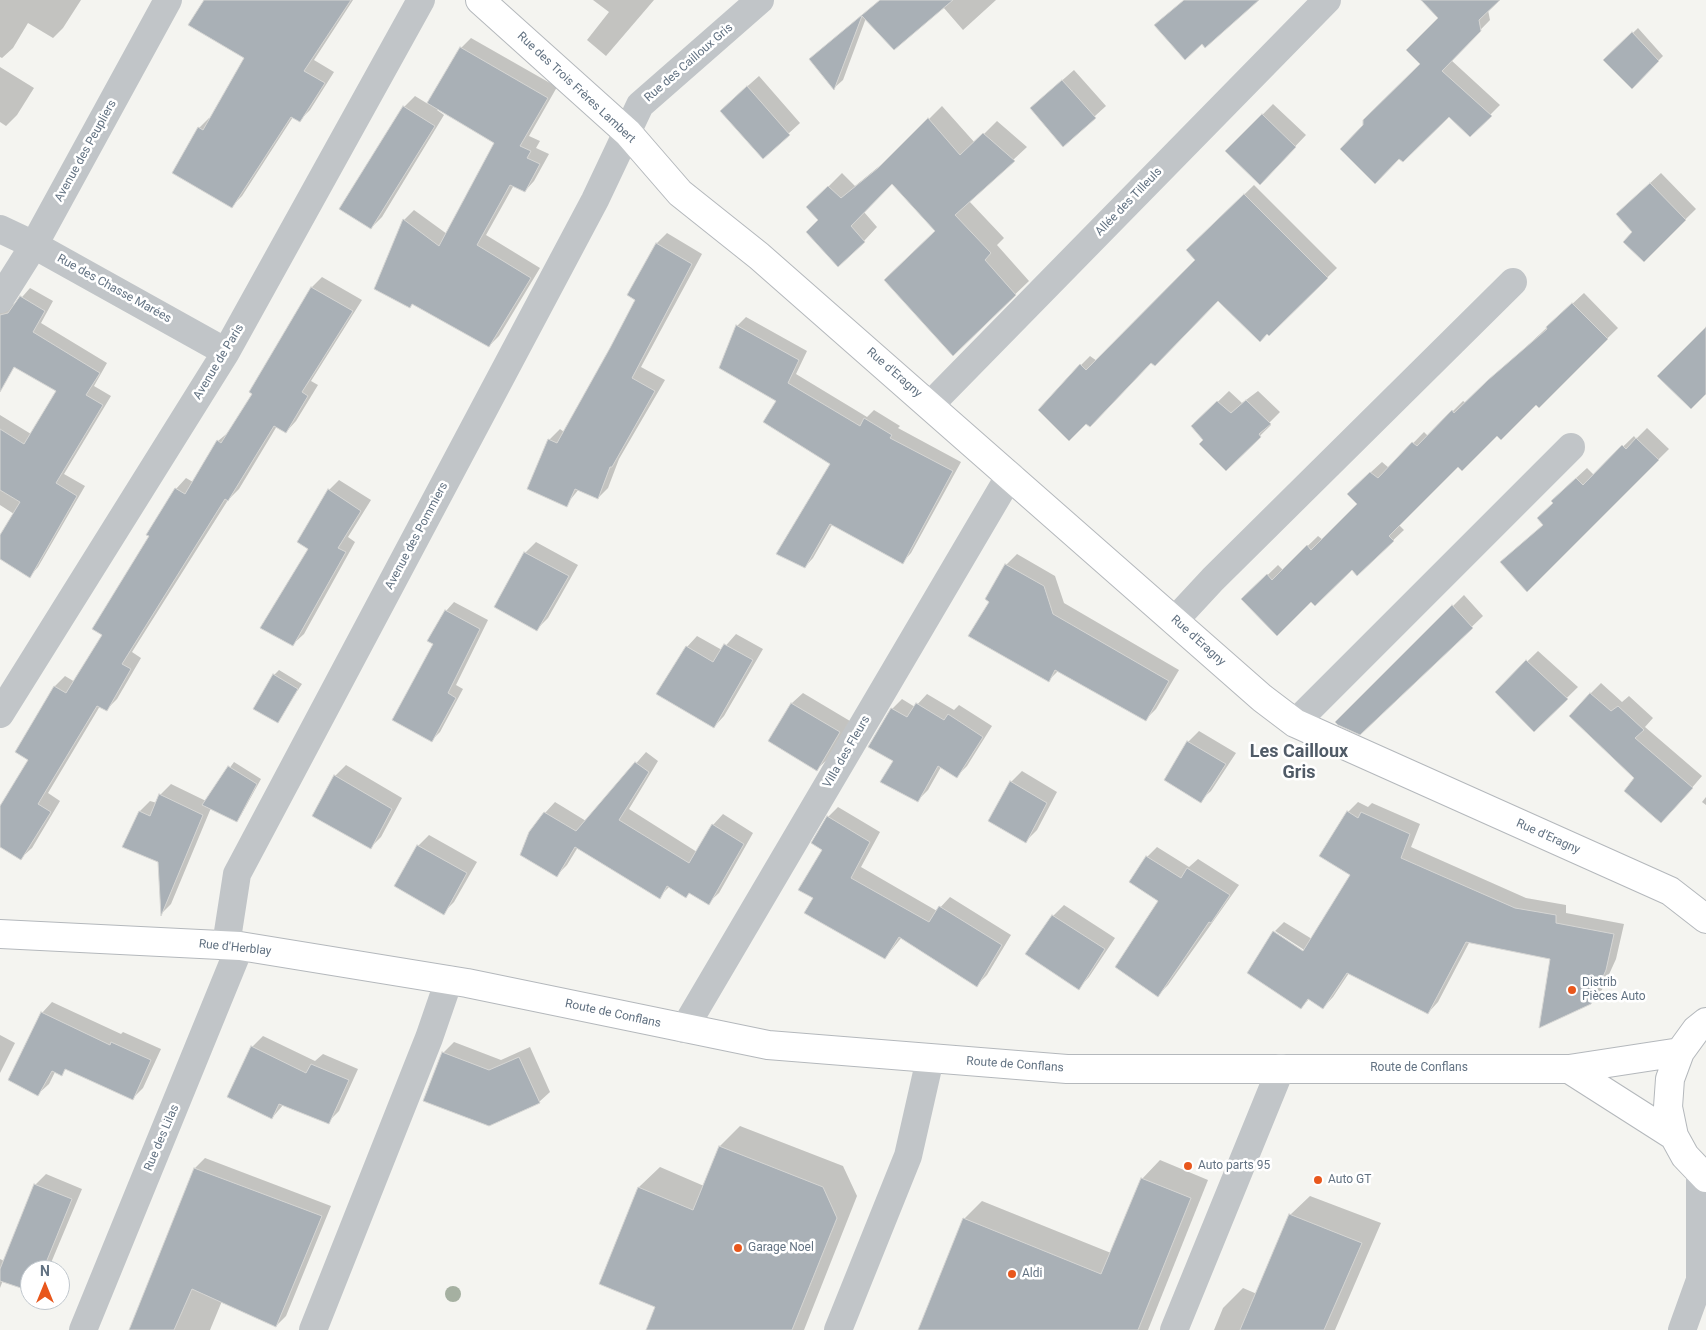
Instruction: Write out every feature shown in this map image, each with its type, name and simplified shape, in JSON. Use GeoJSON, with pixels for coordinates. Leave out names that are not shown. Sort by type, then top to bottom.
{"type":"FeatureCollection","features":[{"type":"Feature","properties":{"kind":"main road","name":"Rue des Trois Frères Lambert"},"geometry":{"type":"LineString","coordinates":[[480,0],[628,133],[680,193],[759,256]]}},
{"type":"Feature","properties":{"kind":"main road","name":"Rue d'Eragny"},"geometry":{"type":"LineString","coordinates":[[759,256],[1262,698],[1295,723],[1670,891],[1706,919]]}},
{"type":"Feature","properties":{"kind":"main road","name":"Rue d'Herblay"},"geometry":{"type":"LineString","coordinates":[[0,934],[233,946],[458,981]]}},
{"type":"Feature","properties":{"kind":"main road","name":"Route de Conflans"},"geometry":{"type":"LineString","coordinates":[[458,981],[768,1045],[1067,1069],[1569,1069],[1680,1052]]}},
{"type":"Feature","properties":{"kind":"main road"},"geometry":{"type":"LineString","coordinates":[[1703,1176],[1685,1156],[1674,1136],[1668,1107],[1670,1079],[1680,1052],[1696,1030],[1706,1022]]}},
{"type":"Feature","properties":{"kind":"main road"},"geometry":{"type":"LineString","coordinates":[[1569,1069],[1674,1136]]}},
{"type":"Feature","properties":{"kind":"street","name":"Avenue des Peupliers"},"geometry":{"type":"LineString","coordinates":[[0,299],[34,245],[168,0]]}},
{"type":"Feature","properties":{"kind":"street","name":"Avenue de Paris"},"geometry":{"type":"LineString","coordinates":[[0,714],[226,352],[421,0]]}},
{"type":"Feature","properties":{"kind":"street","name":"Rue des Cailloux Gris"},"geometry":{"type":"LineString","coordinates":[[628,133],[640,105],[760,0]]}},
{"type":"Feature","properties":{"kind":"street","name":"Allée des Tilleuls"},"geometry":{"type":"LineString","coordinates":[[930,405],[1327,0]]}},
{"type":"Feature","properties":{"kind":"street","name":"Avenue des Pommiers"},"geometry":{"type":"LineString","coordinates":[[233,946],[237,874],[595,200],[628,133]]}},
{"type":"Feature","properties":{"kind":"street","name":"Rue des Chasse Marées"},"geometry":{"type":"LineString","coordinates":[[0,229],[34,245],[226,352]]}},
{"type":"Feature","properties":{"kind":"street"},"geometry":{"type":"LineString","coordinates":[[1174,620],[1513,282]]}},
{"type":"Feature","properties":{"kind":"street"},"geometry":{"type":"LineString","coordinates":[[1295,723],[1571,447]]}},
{"type":"Feature","properties":{"kind":"street","name":"Villa des Fleurs"},"geometry":{"type":"LineString","coordinates":[[684,1029],[1010,475]]}},
{"type":"Feature","properties":{"kind":"street","name":"Rue des Lilas"},"geometry":{"type":"LineString","coordinates":[[83,1330],[233,946]]}},
{"type":"Feature","properties":{"kind":"street"},"geometry":{"type":"LineString","coordinates":[[313,1330],[429,1038],[458,981]]}},
{"type":"Feature","properties":{"kind":"street"},"geometry":{"type":"LineString","coordinates":[[838,1330],[908,1156],[930,1058]]}},
{"type":"Feature","properties":{"kind":"street"},"geometry":{"type":"LineString","coordinates":[[1174,1330],[1281,1068]]}},
{"type":"Feature","properties":{"kind":"street"},"geometry":{"type":"LineString","coordinates":[[1682,1330],[1703,1276],[1703,1176]]}},
{"type":"Feature","properties":{"kind":"building"},"geometry":{"type":"Polygon","coordinates":[[[204,0],[351,0],[304,71],[325,83],[300,122],[291,117],[232,208],[172,173],[198,127],[203,130],[244,58],[188,25],[204,0]]]}},
{"type":"Feature","properties":{"kind":"building"},"geometry":{"type":"Polygon","coordinates":[[[880,0],[953,0],[894,50],[862,16],[834,90],[809,59],[880,0]]]}},
{"type":"Feature","properties":{"kind":"building"},"geometry":{"type":"Polygon","coordinates":[[[1184,0],[1259,0],[1205,48],[1202,44],[1185,60],[1154,25],[1184,0]]]}},
{"type":"Feature","properties":{"kind":"building"},"geometry":{"type":"Polygon","coordinates":[[[1421,0],[1500,0],[1479,20],[1481,31],[1442,71],[1492,116],[1470,137],[1449,117],[1403,162],[1399,159],[1375,184],[1340,149],[1363,125],[1363,120],[1420,64],[1406,50],[1438,18],[1421,0]]]}},
{"type":"Feature","properties":{"kind":"building"},"geometry":{"type":"Polygon","coordinates":[[[1632,32],[1659,61],[1632,89],[1603,60],[1632,32]]]}},
{"type":"Feature","properties":{"kind":"building"},"geometry":{"type":"Polygon","coordinates":[[[460,47],[548,98],[520,146],[531,151],[527,158],[540,164],[525,192],[510,185],[477,245],[531,278],[489,347],[412,304],[410,308],[374,289],[403,219],[439,246],[494,143],[427,103],[460,47]]]}},
{"type":"Feature","properties":{"kind":"building"},"geometry":{"type":"Polygon","coordinates":[[[1062,80],[1096,118],[1063,147],[1030,108],[1062,80]]]}},
{"type":"Feature","properties":{"kind":"building"},"geometry":{"type":"Polygon","coordinates":[[[747,86],[790,135],[763,159],[720,111],[747,86]]]}},
{"type":"Feature","properties":{"kind":"building"},"geometry":{"type":"Polygon","coordinates":[[[403,106],[435,126],[371,229],[339,209],[403,106]]]}},
{"type":"Feature","properties":{"kind":"building"},"geometry":{"type":"Polygon","coordinates":[[[1262,114],[1296,147],[1260,185],[1225,151],[1262,114]]]}},
{"type":"Feature","properties":{"kind":"building"},"geometry":{"type":"Polygon","coordinates":[[[928,118],[960,155],[983,133],[1015,161],[955,215],[991,253],[985,260],[1016,295],[953,356],[884,280],[935,231],[892,184],[851,226],[865,242],[838,267],[806,232],[818,220],[806,207],[828,186],[841,198],[878,168],[928,118]]]}},
{"type":"Feature","properties":{"kind":"building"},"geometry":{"type":"Polygon","coordinates":[[[1650,183],[1686,220],[1644,262],[1623,242],[1632,232],[1616,214],[1650,183]]]}},
{"type":"Feature","properties":{"kind":"building"},"geometry":{"type":"Polygon","coordinates":[[[1244,194],[1328,278],[1269,336],[1267,334],[1260,342],[1218,301],[1155,366],[1151,363],[1090,427],[1086,424],[1069,441],[1038,410],[1080,364],[1086,370],[1195,260],[1186,250],[1244,194]]]}},
{"type":"Feature","properties":{"kind":"building"},"geometry":{"type":"Polygon","coordinates":[[[656,243],[692,264],[632,378],[655,391],[612,467],[610,467],[598,499],[575,489],[567,507],[527,489],[548,439],[557,443],[610,348],[635,300],[627,295],[656,243]]]}},
{"type":"Feature","properties":{"kind":"building"},"geometry":{"type":"Polygon","coordinates":[[[311,287],[353,311],[302,392],[308,396],[286,433],[274,426],[228,501],[225,499],[122,664],[131,669],[107,711],[97,706],[38,804],[51,812],[21,860],[0,847],[0,806],[28,760],[15,752],[54,686],[66,693],[102,635],[92,629],[149,536],[146,535],[175,488],[185,494],[217,440],[221,443],[252,394],[249,392],[311,287]]]}},
{"type":"Feature","properties":{"kind":"building"},"geometry":{"type":"Polygon","coordinates":[[[20,296],[45,311],[33,332],[100,373],[86,395],[103,405],[56,483],[77,496],[30,578],[0,559],[0,535],[20,502],[0,490],[0,429],[24,444],[56,391],[14,367],[0,392],[0,315],[8,313],[20,296]]]}},
{"type":"Feature","properties":{"kind":"building"},"geometry":{"type":"Polygon","coordinates":[[[1572,303],[1608,339],[1539,408],[1536,405],[1501,440],[1497,436],[1462,471],[1458,467],[1389,536],[1394,541],[1357,576],[1352,570],[1315,606],[1311,602],[1277,636],[1241,599],[1267,574],[1272,580],[1307,545],[1311,550],[1357,504],[1347,494],[1370,472],[1378,478],[1412,442],[1417,446],[1452,410],[1454,413],[1488,380],[1547,329],[1546,327],[1572,303]]]}},
{"type":"Feature","properties":{"kind":"building"},"geometry":{"type":"Polygon","coordinates":[[[736,325],[799,360],[788,383],[860,426],[864,418],[892,435],[890,438],[953,471],[903,564],[830,524],[805,568],[776,554],[830,464],[763,422],[776,401],[719,368],[736,325]]]}},
{"type":"Feature","properties":{"kind":"building"},"geometry":{"type":"Polygon","coordinates":[[[1706,327],[1706,394],[1691,409],[1657,376],[1706,327]]]}},
{"type":"Feature","properties":{"kind":"building"},"geometry":{"type":"Polygon","coordinates":[[[1246,400],[1271,424],[1259,434],[1261,437],[1226,471],[1199,444],[1203,440],[1191,426],[1217,401],[1231,413],[1246,400]]]}},
{"type":"Feature","properties":{"kind":"building"},"geometry":{"type":"Polygon","coordinates":[[[1636,438],[1659,460],[1527,592],[1500,562],[1543,525],[1537,518],[1553,503],[1551,501],[1576,478],[1583,485],[1622,445],[1626,449],[1636,438]]]}},
{"type":"Feature","properties":{"kind":"building"},"geometry":{"type":"Polygon","coordinates":[[[328,489],[361,511],[338,548],[346,552],[293,646],[260,628],[308,549],[297,542],[328,489]]]}},
{"type":"Feature","properties":{"kind":"building"},"geometry":{"type":"Polygon","coordinates":[[[524,552],[569,576],[537,631],[494,607],[524,552]]]}},
{"type":"Feature","properties":{"kind":"building"},"geometry":{"type":"Polygon","coordinates":[[[1005,564],[1044,586],[1053,614],[1169,681],[1146,721],[1055,670],[1049,682],[968,636],[989,602],[985,599],[1005,564]]]}},
{"type":"Feature","properties":{"kind":"building"},"geometry":{"type":"Polygon","coordinates":[[[1452,605],[1473,628],[1360,735],[1338,725],[1335,722],[1452,605]]]}},
{"type":"Feature","properties":{"kind":"building"},"geometry":{"type":"Polygon","coordinates":[[[445,610],[480,629],[448,693],[456,698],[432,742],[392,720],[433,644],[427,641],[445,610]]]}},
{"type":"Feature","properties":{"kind":"building"},"geometry":{"type":"Polygon","coordinates":[[[724,644],[753,660],[714,728],[656,694],[686,646],[713,662],[724,644]]]}},
{"type":"Feature","properties":{"kind":"building"},"geometry":{"type":"Polygon","coordinates":[[[1526,660],[1568,699],[1534,732],[1495,692],[1526,660]]]}},
{"type":"Feature","properties":{"kind":"building"},"geometry":{"type":"Polygon","coordinates":[[[273,674],[298,689],[278,723],[253,709],[273,674]]]}},
{"type":"Feature","properties":{"kind":"building"},"geometry":{"type":"Polygon","coordinates":[[[1590,693],[1611,711],[1618,706],[1644,730],[1635,738],[1693,788],[1661,823],[1624,791],[1634,778],[1569,716],[1590,693]]]}},
{"type":"Feature","properties":{"kind":"building"},"geometry":{"type":"Polygon","coordinates":[[[791,703],[840,732],[817,771],[768,741],[791,703]]]}},
{"type":"Feature","properties":{"kind":"building"},"geometry":{"type":"Polygon","coordinates":[[[916,703],[944,720],[948,714],[983,737],[957,778],[938,766],[918,802],[880,782],[893,761],[868,747],[891,708],[907,717],[916,703]]]}},
{"type":"Feature","properties":{"kind":"building"},"geometry":{"type":"Polygon","coordinates":[[[1187,741],[1226,764],[1201,803],[1164,780],[1187,741]]]}},
{"type":"Feature","properties":{"kind":"building"},"geometry":{"type":"Polygon","coordinates":[[[635,762],[649,772],[619,820],[689,863],[712,824],[744,844],[709,905],[689,893],[686,898],[667,886],[660,899],[575,847],[557,877],[520,855],[529,832],[544,812],[576,831],[635,762]]]}},
{"type":"Feature","properties":{"kind":"building"},"geometry":{"type":"Polygon","coordinates":[[[228,766],[257,784],[237,822],[202,805],[228,766]]]}},
{"type":"Feature","properties":{"kind":"building"},"geometry":{"type":"Polygon","coordinates":[[[334,775],[392,809],[371,849],[312,816],[334,775]]]}},
{"type":"Feature","properties":{"kind":"building"},"geometry":{"type":"Polygon","coordinates":[[[1010,781],[1047,803],[1026,843],[988,821],[1010,781]]]}},
{"type":"Feature","properties":{"kind":"building"},"geometry":{"type":"Polygon","coordinates":[[[159,794],[203,815],[161,916],[158,862],[122,847],[139,811],[150,816],[159,794]]]}},
{"type":"Feature","properties":{"kind":"building"},"geometry":{"type":"Polygon","coordinates":[[[1347,811],[1358,818],[1361,812],[1410,834],[1401,858],[1515,908],[1556,915],[1556,923],[1614,934],[1606,970],[1591,1004],[1539,1028],[1550,959],[1466,942],[1428,1014],[1347,973],[1323,1009],[1308,999],[1301,1009],[1247,973],[1273,931],[1303,951],[1350,875],[1319,856],[1347,811]]]}},
{"type":"Feature","properties":{"kind":"building"},"geometry":{"type":"Polygon","coordinates":[[[827,816],[870,842],[851,878],[929,922],[939,906],[1002,945],[977,987],[899,937],[885,959],[804,913],[813,898],[798,890],[822,850],[811,843],[827,816]]]}},
{"type":"Feature","properties":{"kind":"building"},"geometry":{"type":"Polygon","coordinates":[[[417,845],[467,873],[444,915],[394,886],[417,845]]]}},
{"type":"Feature","properties":{"kind":"building"},"geometry":{"type":"Polygon","coordinates":[[[1146,856],[1181,878],[1187,868],[1230,895],[1211,923],[1209,922],[1158,997],[1115,967],[1158,901],[1129,882],[1146,856]]]}},
{"type":"Feature","properties":{"kind":"building"},"geometry":{"type":"Polygon","coordinates":[[[1052,915],[1105,949],[1079,990],[1025,954],[1052,915]]]}},
{"type":"Feature","properties":{"kind":"building"},"geometry":{"type":"Polygon","coordinates":[[[41,1012],[110,1045],[111,1042],[151,1060],[133,1100],[65,1069],[62,1076],[52,1071],[38,1096],[8,1080],[41,1012]]]}},
{"type":"Feature","properties":{"kind":"building"},"geometry":{"type":"Polygon","coordinates":[[[251,1046],[306,1073],[311,1064],[349,1080],[329,1124],[279,1104],[272,1119],[227,1097],[251,1046]]]}},
{"type":"Feature","properties":{"kind":"building"},"geometry":{"type":"Polygon","coordinates":[[[442,1052],[489,1070],[519,1057],[540,1103],[489,1126],[423,1101],[442,1052]]]}},
{"type":"Feature","properties":{"kind":"building"},"geometry":{"type":"Polygon","coordinates":[[[719,1146],[823,1187],[837,1218],[792,1330],[646,1330],[655,1307],[599,1284],[638,1187],[693,1210],[719,1146]]]}},
{"type":"Feature","properties":{"kind":"building"},"geometry":{"type":"Polygon","coordinates":[[[194,1168],[322,1216],[276,1327],[192,1289],[174,1330],[129,1330],[194,1168]]]}},
{"type":"Feature","properties":{"kind":"building"},"geometry":{"type":"Polygon","coordinates":[[[1141,1178],[1191,1198],[1138,1330],[918,1330],[963,1218],[1101,1274],[1141,1178]]]}},
{"type":"Feature","properties":{"kind":"building"},"geometry":{"type":"Polygon","coordinates":[[[34,1184],[72,1199],[47,1260],[20,1260],[20,1288],[0,1281],[0,1269],[34,1184]]]}},
{"type":"Feature","properties":{"kind":"building"},"geometry":{"type":"Polygon","coordinates":[[[1289,1214],[1362,1243],[1324,1330],[1240,1330],[1289,1214]]]}},
{"type":"Feature","properties":{"kind":"place","name":"Distrib Pièces Auto"},"geometry":{"type":"Point","coordinates":[1572,990]}},
{"type":"Feature","properties":{"kind":"place","name":"Auto parts 95"},"geometry":{"type":"Point","coordinates":[1188,1166]}},
{"type":"Feature","properties":{"kind":"place","name":"Auto GT"},"geometry":{"type":"Point","coordinates":[1318,1180]}},
{"type":"Feature","properties":{"kind":"place","name":"Garage Noel"},"geometry":{"type":"Point","coordinates":[738,1248]}},
{"type":"Feature","properties":{"kind":"place","name":"Aldi"},"geometry":{"type":"Point","coordinates":[1012,1274]}},
{"type":"Feature","properties":{"kind":"district","name":"Les Cailloux Gris"},"geometry":{"type":"Point","coordinates":[1299,762]}}]}
